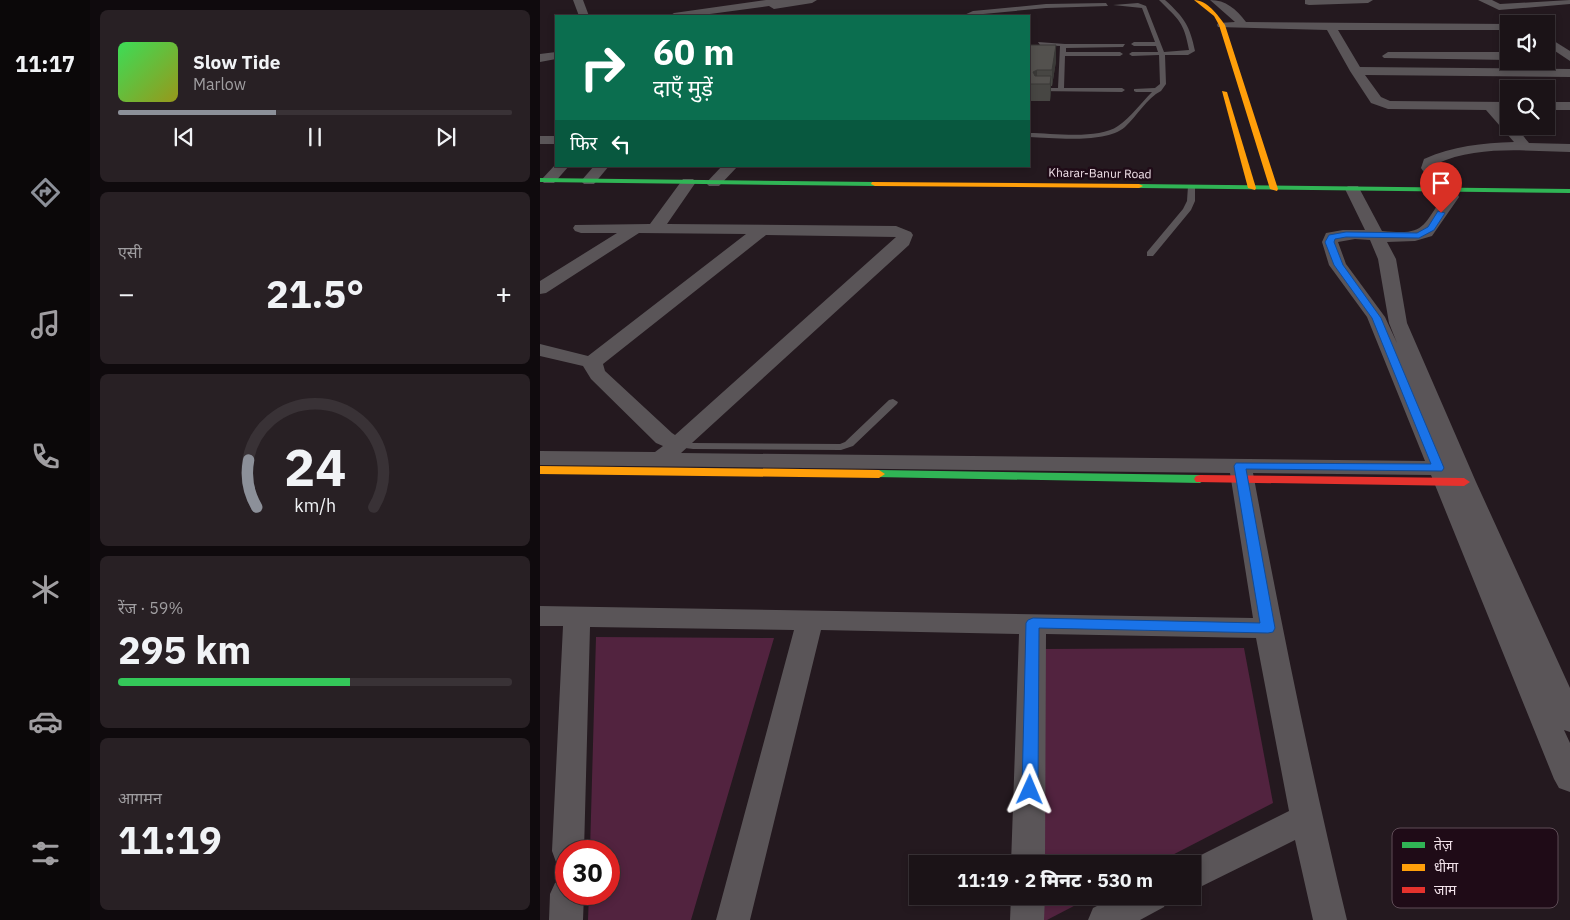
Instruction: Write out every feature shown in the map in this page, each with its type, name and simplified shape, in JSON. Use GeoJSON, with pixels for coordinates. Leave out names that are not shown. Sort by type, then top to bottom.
{"type":"FeatureCollection","features":[{"type":"Feature","properties":{"kind":"main road"},"geometry":{"type":"LineString","coordinates":[[1192,3],[1203,21]]}},
{"type":"Feature","properties":{"kind":"main road"},"geometry":{"type":"LineString","coordinates":[[1192,3],[1216,15],[1222,25],[1274,189]]}},
{"type":"Feature","properties":{"kind":"main road"},"geometry":{"type":"LineString","coordinates":[[1222,84],[1252,188]]}},
{"type":"Feature","properties":{"kind":"main road","name":"Kharar-Banur Road"},"geometry":{"type":"LineString","coordinates":[[544,180],[1570,191]]}},
{"type":"Feature","properties":{"kind":"main road"},"geometry":{"type":"LineString","coordinates":[[540,470],[1241,472]]}},
{"type":"Feature","properties":{"kind":"street"},"geometry":{"type":"LineString","coordinates":[[578,0],[584,15]]}},
{"type":"Feature","properties":{"kind":"street"},"geometry":{"type":"LineString","coordinates":[[693,0],[701,14]]}},
{"type":"Feature","properties":{"kind":"street"},"geometry":{"type":"LineString","coordinates":[[701,14],[788,0]]}},
{"type":"Feature","properties":{"kind":"street"},"geometry":{"type":"LineString","coordinates":[[1216,0],[1235,15],[1243,26]]}},
{"type":"Feature","properties":{"kind":"street"},"geometry":{"type":"LineString","coordinates":[[1307,1],[1368,0]]}},
{"type":"Feature","properties":{"kind":"street"},"geometry":{"type":"LineString","coordinates":[[1483,0],[1499,7],[1570,2]]}},
{"type":"Feature","properties":{"kind":"street"},"geometry":{"type":"LineString","coordinates":[[1307,1],[1324,15],[1346,56],[1376,100],[1381,103],[1397,105],[1500,106]]}},
{"type":"Feature","properties":{"kind":"street"},"geometry":{"type":"LineString","coordinates":[[688,15],[814,3]]}},
{"type":"Feature","properties":{"kind":"street"},"geometry":{"type":"LineString","coordinates":[[750,15],[814,3]]}},
{"type":"Feature","properties":{"kind":"street"},"geometry":{"type":"LineString","coordinates":[[1222,25],[1500,27]]}},
{"type":"Feature","properties":{"kind":"street"},"geometry":{"type":"LineString","coordinates":[[1555,46],[1569,57]]}},
{"type":"Feature","properties":{"kind":"street"},"geometry":{"type":"LineString","coordinates":[[540,53],[555,51]]}},
{"type":"Feature","properties":{"kind":"street"},"geometry":{"type":"LineString","coordinates":[[540,58],[555,56]]}},
{"type":"Feature","properties":{"kind":"street"},"geometry":{"type":"LineString","coordinates":[[1346,56],[1500,56]]}},
{"type":"Feature","properties":{"kind":"street"},"geometry":{"type":"LineString","coordinates":[[1555,56],[1569,57]]}},
{"type":"Feature","properties":{"kind":"street"},"geometry":{"type":"LineString","coordinates":[[1356,71],[1570,72]]}},
{"type":"Feature","properties":{"kind":"street"},"geometry":{"type":"LineString","coordinates":[[1485,106],[1520,148]]}},
{"type":"Feature","properties":{"kind":"street"},"geometry":{"type":"LineString","coordinates":[[1555,106],[1570,106]]}},
{"type":"Feature","properties":{"kind":"street"},"geometry":{"type":"LineString","coordinates":[[540,140],[555,140]]}},
{"type":"Feature","properties":{"kind":"street"},"geometry":{"type":"LineString","coordinates":[[1570,148],[1486,148],[1458,151],[1429,162],[1428,168],[1431,175],[1449,190],[1451,197],[1426,233],[1412,236],[1338,235],[1332,237],[1330,242],[1330,248],[1343,272],[1376,318],[1570,720]]}},
{"type":"Feature","properties":{"kind":"street"},"geometry":{"type":"LineString","coordinates":[[544,180],[561,167]]}},
{"type":"Feature","properties":{"kind":"street"},"geometry":{"type":"LineString","coordinates":[[589,181],[601,167]]}},
{"type":"Feature","properties":{"kind":"street"},"geometry":{"type":"LineString","coordinates":[[714,183],[730,167]]}},
{"type":"Feature","properties":{"kind":"street"},"geometry":{"type":"LineString","coordinates":[[655,229],[688,182]]}},
{"type":"Feature","properties":{"kind":"street"},"geometry":{"type":"LineString","coordinates":[[1354,189],[1389,264],[1398,323],[1451,475],[1570,778]]}},
{"type":"Feature","properties":{"kind":"street"},"geometry":{"type":"LineString","coordinates":[[540,289],[629,233],[655,229],[903,241],[660,460]]}},
{"type":"Feature","properties":{"kind":"street"},"geometry":{"type":"LineString","coordinates":[[574,232],[758,234]]}},
{"type":"Feature","properties":{"kind":"street"},"geometry":{"type":"LineString","coordinates":[[677,444],[664,438],[598,375],[593,369],[593,363],[599,356],[758,234]]}},
{"type":"Feature","properties":{"kind":"street"},"geometry":{"type":"LineString","coordinates":[[540,350],[593,363]]}},
{"type":"Feature","properties":{"kind":"street"},"geometry":{"type":"LineString","coordinates":[[540,458],[1451,475]]}},
{"type":"Feature","properties":{"kind":"street"},"geometry":{"type":"LineString","coordinates":[[1241,472],[1268,628],[1306,818],[1330,920]]}},
{"type":"Feature","properties":{"kind":"street"},"geometry":{"type":"LineString","coordinates":[[540,616],[1268,628]]}},
{"type":"Feature","properties":{"kind":"street"},"geometry":{"type":"LineString","coordinates":[[568,840],[577,616]]}},
{"type":"Feature","properties":{"kind":"street"},"geometry":{"type":"LineString","coordinates":[[733,920],[810,620]]}},
{"type":"Feature","properties":{"kind":"street"},"geometry":{"type":"LineString","coordinates":[[1028,855],[1033,623]]}},
{"type":"Feature","properties":{"kind":"street"},"geometry":{"type":"LineString","coordinates":[[1201,871],[1306,818]]}},
{"type":"Feature","properties":{"kind":"street"},"geometry":{"type":"LineString","coordinates":[[566,920],[567,905]]}},
{"type":"Feature","properties":{"kind":"street"},"geometry":{"type":"LineString","coordinates":[[1027,920],[1028,905]]}},
{"type":"Feature","properties":{"kind":"street"},"geometry":{"type":"LineString","coordinates":[[1105,920],[1134,905]]}},
{"type":"Feature","properties":{"kind":"lane"},"geometry":{"type":"LineString","coordinates":[[1134,44],[1190,52],[1192,47],[1184,20],[1162,0]]}},
{"type":"Feature","properties":{"kind":"lane"},"geometry":{"type":"LineString","coordinates":[[968,15],[1028,7],[1106,5]]}},
{"type":"Feature","properties":{"kind":"lane"},"geometry":{"type":"LineString","coordinates":[[1030,135],[1092,135],[1115,131],[1163,84],[1160,48],[1144,7],[1138,5],[1116,5]]}},
{"type":"Feature","properties":{"kind":"lane"},"geometry":{"type":"LineString","coordinates":[[1040,43],[1063,46],[1123,45]]}},
{"type":"Feature","properties":{"kind":"lane"},"geometry":{"type":"LineString","coordinates":[[1061,90],[1063,46]]}},
{"type":"Feature","properties":{"kind":"lane"},"geometry":{"type":"LineString","coordinates":[[1132,54],[1160,48]]}},
{"type":"Feature","properties":{"kind":"lane"},"geometry":{"type":"LineString","coordinates":[[1062,54],[1120,54]]}},
{"type":"Feature","properties":{"kind":"lane"},"geometry":{"type":"LineString","coordinates":[[1037,90],[1122,90]]}},
{"type":"Feature","properties":{"kind":"lane"},"geometry":{"type":"LineString","coordinates":[[1136,90],[1159,90]]}},
{"type":"Feature","properties":{"kind":"lane"},"geometry":{"type":"LineString","coordinates":[[1150,254],[1187,210],[1191,202],[1191,188]]}},
{"type":"Feature","properties":{"kind":"lane"},"geometry":{"type":"LineString","coordinates":[[677,444],[693,446],[840,447],[849,444],[893,402]]}},
{"type":"Feature","properties":{"kind":"shaded area"},"geometry":{"type":"Polygon","coordinates":[[[596,637],[774,638],[691,920],[588,920],[589,905],[620,905],[620,840],[590,840],[596,637]]]}},
{"type":"Feature","properties":{"kind":"shaded area"},"geometry":{"type":"Polygon","coordinates":[[[1244,648],[1273,803],[1172,855],[1039,855],[1041,649],[1244,648]]]}},
{"type":"Feature","properties":{"kind":"shaded area"},"geometry":{"type":"Polygon","coordinates":[[[1038,905],[1076,905],[1047,920],[1038,920],[1038,905]]]}},
{"type":"Feature","properties":{"kind":"building"},"geometry":{"type":"Polygon","coordinates":[[[1030,45],[1056,45],[1052,70],[1037,70],[1033,72],[1035,76],[1051,76],[1050,84],[1030,84],[1030,45]]]}},
{"type":"Feature","properties":{"kind":"traffic: fast"},"geometry":{"type":"LineString","coordinates":[[540,180],[875,184]]}},
{"type":"Feature","properties":{"kind":"traffic: fast"},"geometry":{"type":"LineString","coordinates":[[1139,186],[1570,191]]}},
{"type":"Feature","properties":{"kind":"traffic: fast"},"geometry":{"type":"LineString","coordinates":[[879,474],[1200,479]]}},
{"type":"Feature","properties":{"kind":"traffic: slow"},"geometry":{"type":"LineString","coordinates":[[1197,0],[1216,15],[1222,25],[1274,189]]}},
{"type":"Feature","properties":{"kind":"traffic: slow"},"geometry":{"type":"LineString","coordinates":[[1224,92],[1252,188]]}},
{"type":"Feature","properties":{"kind":"traffic: slow"},"geometry":{"type":"LineString","coordinates":[[875,184],[1139,186]]}},
{"type":"Feature","properties":{"kind":"traffic: slow"},"geometry":{"type":"LineString","coordinates":[[540,470],[879,474]]}},
{"type":"Feature","properties":{"kind":"traffic: jam"},"geometry":{"type":"LineString","coordinates":[[1200,479],[1464,482]]}},
{"type":"Feature","properties":{"kind":"route"},"geometry":{"type":"LineString","coordinates":[[1030,790],[1033,623],[1268,628],[1240,466],[1438,468],[1376,318],[1365,300],[1338,265],[1330,248],[1330,242],[1332,237],[1346,234],[1419,236],[1431,228],[1441,213]]}}]}
